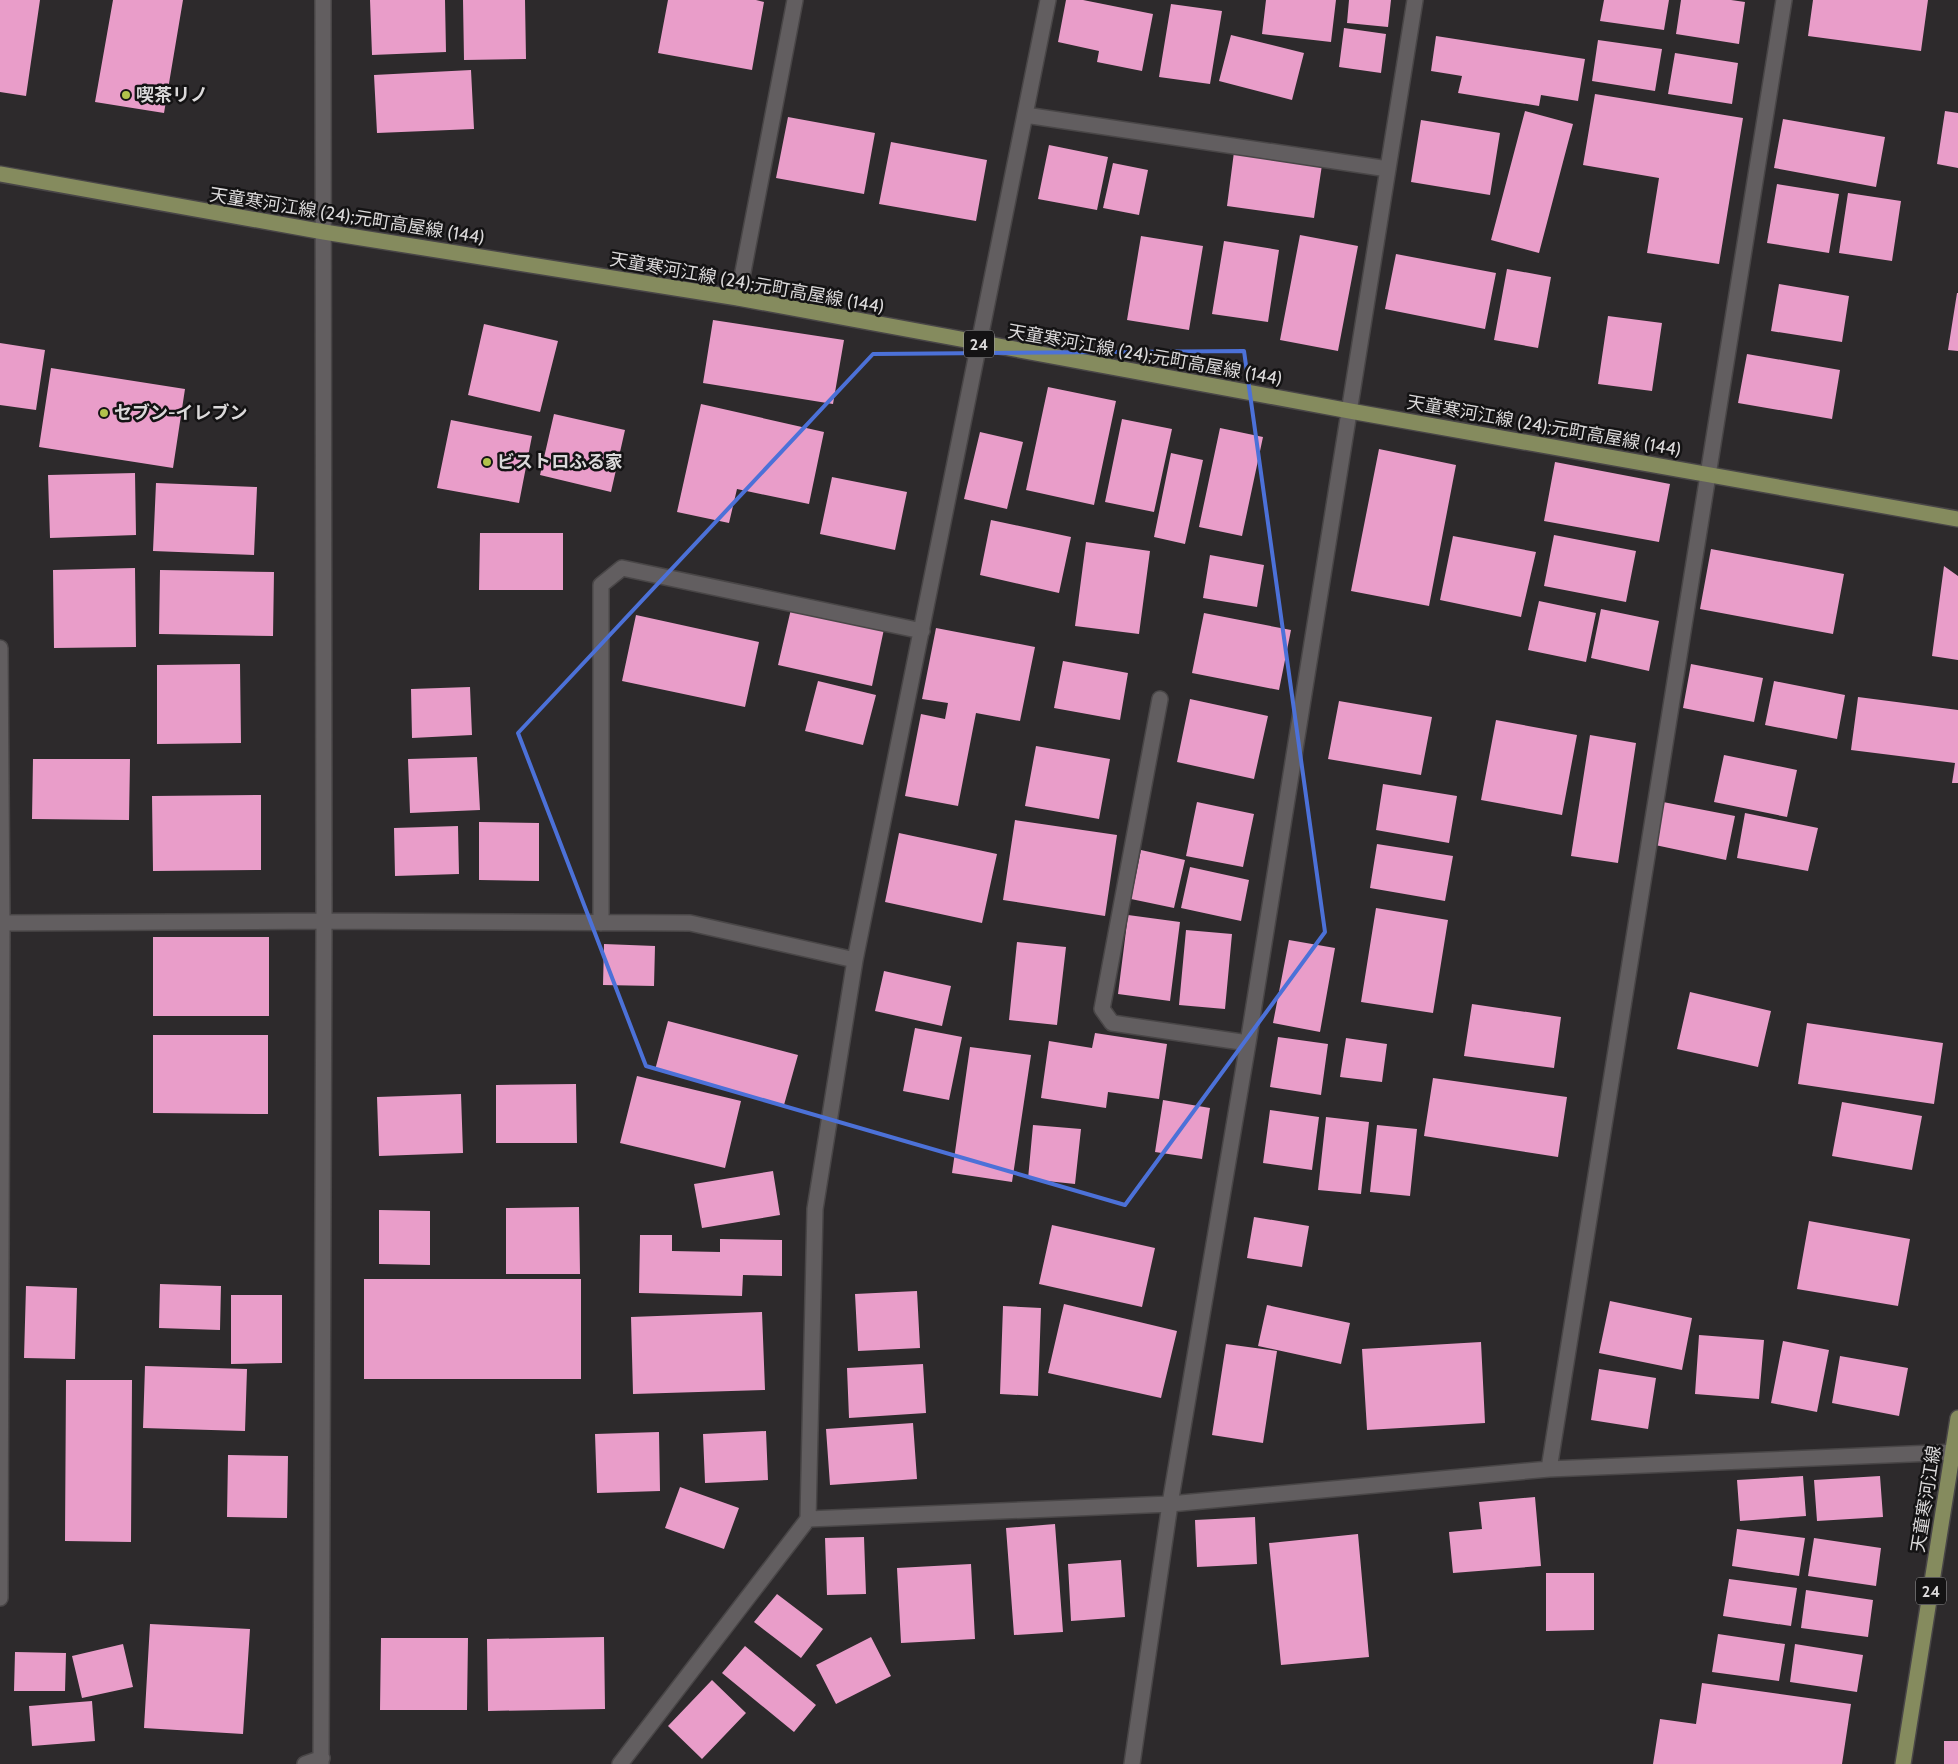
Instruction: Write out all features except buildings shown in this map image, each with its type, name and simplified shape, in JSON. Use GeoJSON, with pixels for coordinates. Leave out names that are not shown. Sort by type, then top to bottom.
{"type":"FeatureCollection","features":[{"type":"Feature","properties":{"kind":"main road","name":"天童寒河江線 (24);元町高屋線 (144)"},"geometry":{"type":"LineString","coordinates":[[0,174],[324,232],[738,298],[978,344],[1958,519]]}},
{"type":"Feature","properties":{"kind":"main road","name":"天童寒河江線"},"geometry":{"type":"LineString","coordinates":[[1903,1764],[1956,1451],[1958,1418]]}},
{"type":"Feature","properties":{"kind":"street"},"geometry":{"type":"LineString","coordinates":[[306,1764],[322,1761],[324,920],[323,0]]}},
{"type":"Feature","properties":{"kind":"street"},"geometry":{"type":"LineString","coordinates":[[738,298],[794,0]]}},
{"type":"Feature","properties":{"kind":"street"},"geometry":{"type":"LineString","coordinates":[[620,1764],[808,1519],[815,1209],[855,960],[1048,0]]}},
{"type":"Feature","properties":{"kind":"street"},"geometry":{"type":"LineString","coordinates":[[1132,1764],[1170,1504],[1248,1043],[1415,0]]}},
{"type":"Feature","properties":{"kind":"street"},"geometry":{"type":"LineString","coordinates":[[1549,1469],[1784,0]]}},
{"type":"Feature","properties":{"kind":"street"},"geometry":{"type":"LineString","coordinates":[[1025,115],[1388,170]]}},
{"type":"Feature","properties":{"kind":"street"},"geometry":{"type":"LineString","coordinates":[[601,923],[600,585],[622,568],[922,631]]}},
{"type":"Feature","properties":{"kind":"street"},"geometry":{"type":"LineString","coordinates":[[0,648],[2,923],[0,1598]]}},
{"type":"Feature","properties":{"kind":"street"},"geometry":{"type":"LineString","coordinates":[[1160,699],[1102,1009],[1112,1023],[1248,1043]]}},
{"type":"Feature","properties":{"kind":"street"},"geometry":{"type":"LineString","coordinates":[[2,923],[324,920],[690,923],[855,960]]}},
{"type":"Feature","properties":{"kind":"street"},"geometry":{"type":"LineString","coordinates":[[808,1519],[1170,1504],[1549,1469],[1956,1451]]}},
{"type":"Feature","properties":{"kind":"highlighted area"},"geometry":{"type":"Polygon","coordinates":[[[1244,351],[1325,932],[1125,1205],[646,1066],[518,733],[873,354],[1244,351]]]}},
{"type":"Feature","properties":{"kind":"place","name":"喫茶リノ"},"geometry":{"type":"Point","coordinates":[126,95]}},
{"type":"Feature","properties":{"kind":"place","name":"セブン-イレブン"},"geometry":{"type":"Point","coordinates":[104,413]}},
{"type":"Feature","properties":{"kind":"place","name":"ビストロふる家"},"geometry":{"type":"Point","coordinates":[487,462]}}]}
